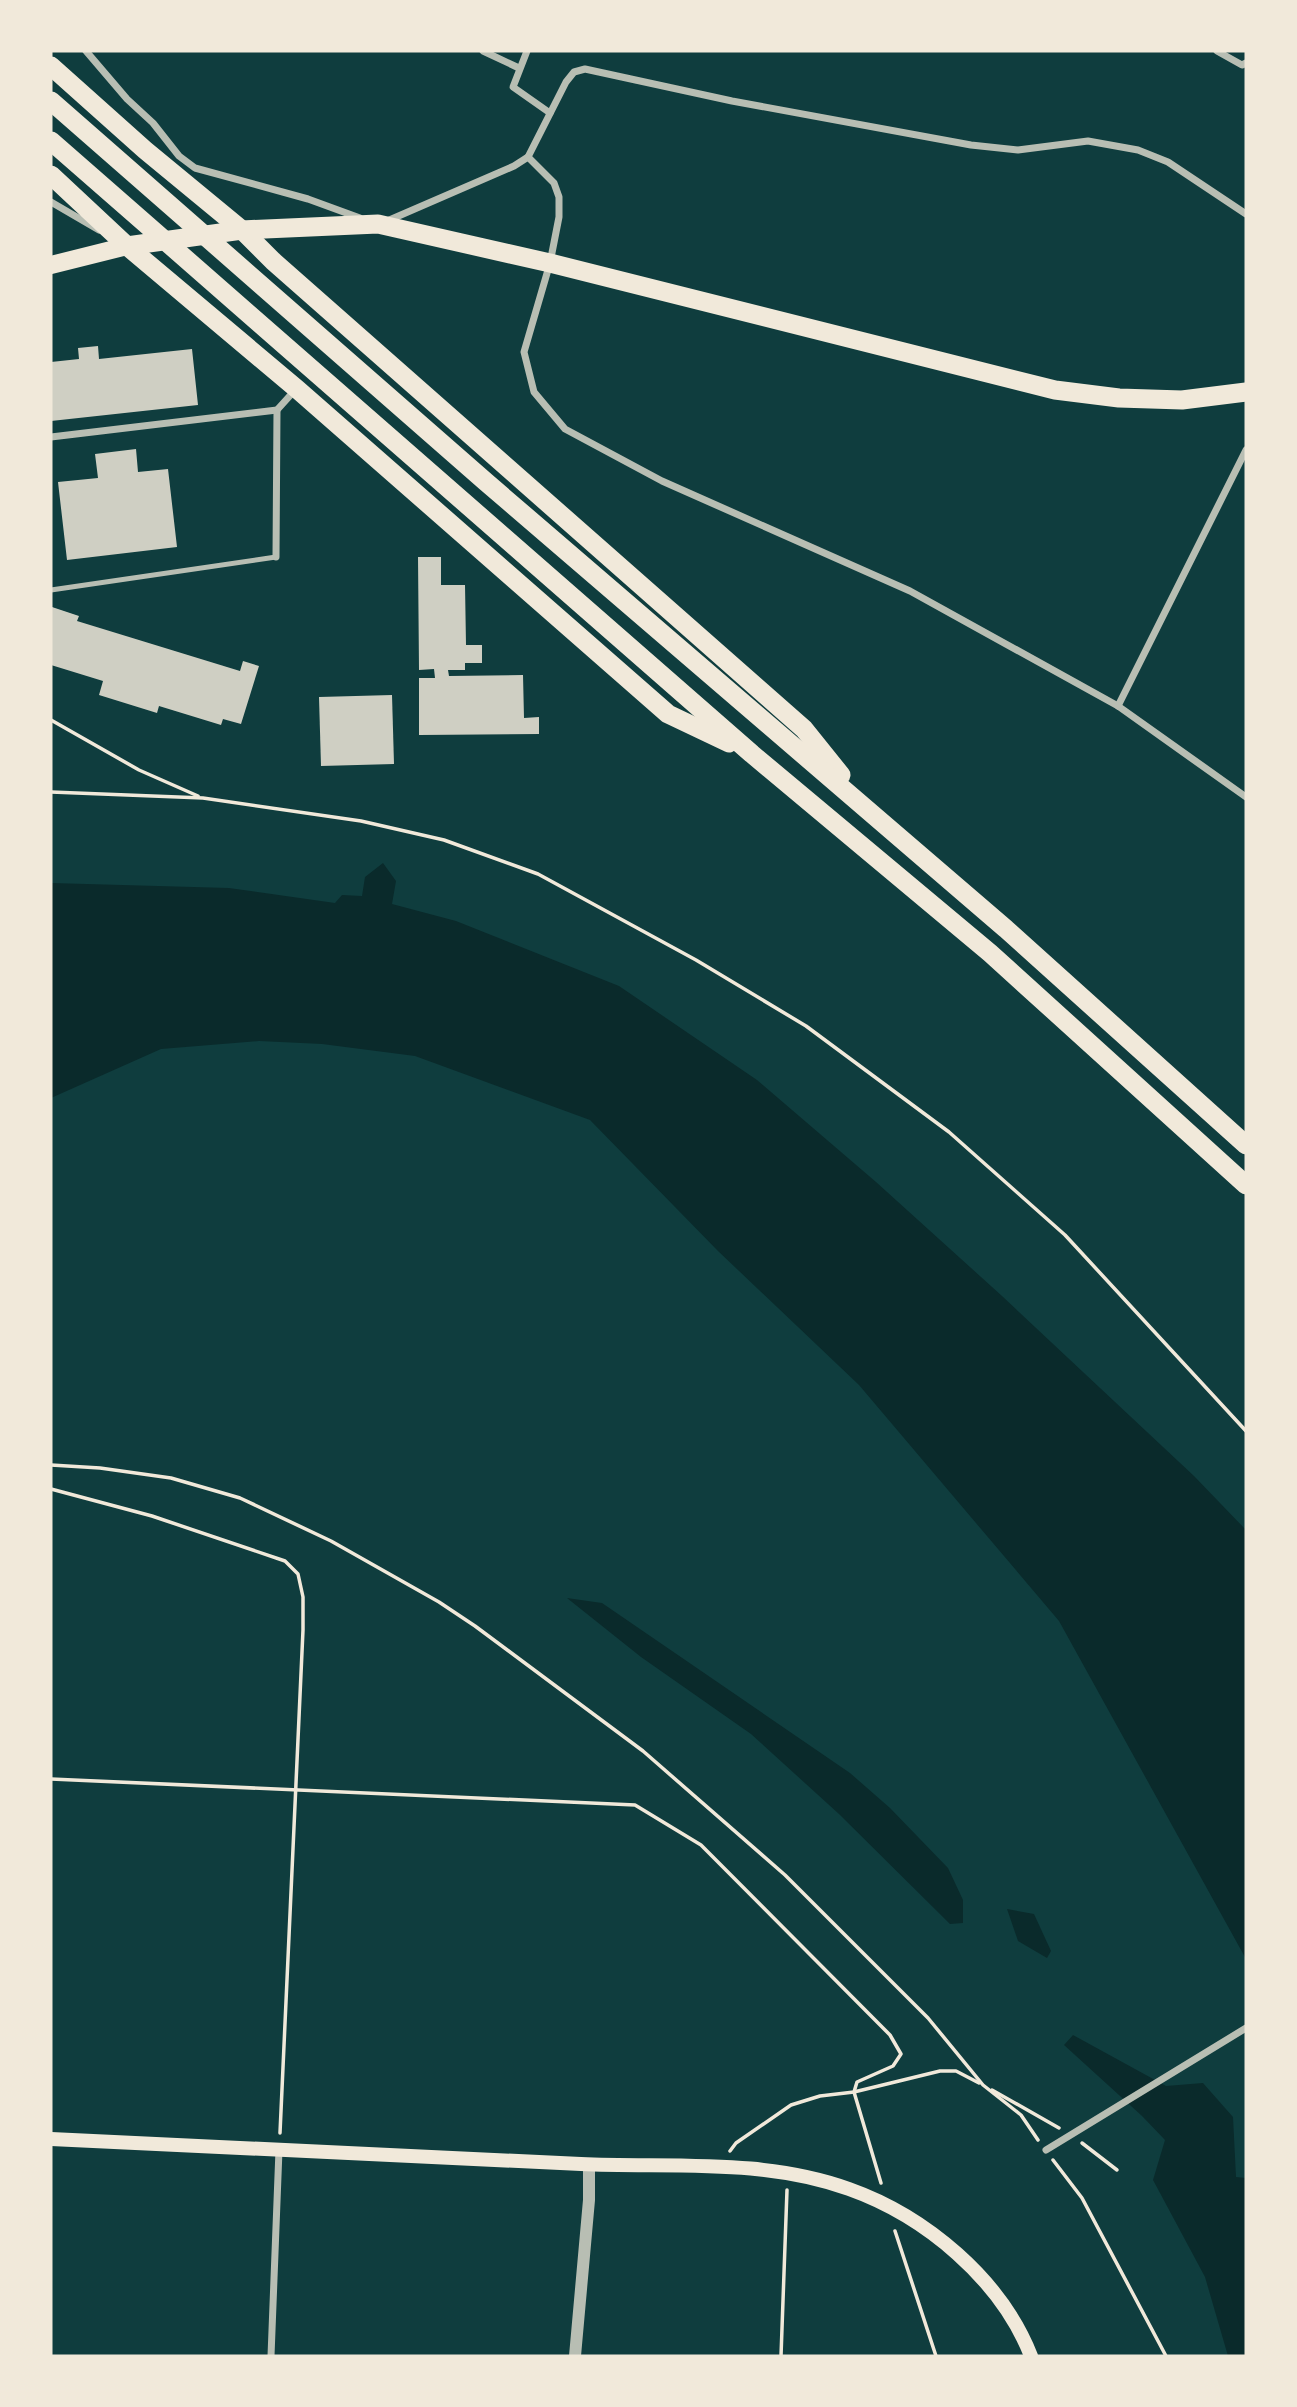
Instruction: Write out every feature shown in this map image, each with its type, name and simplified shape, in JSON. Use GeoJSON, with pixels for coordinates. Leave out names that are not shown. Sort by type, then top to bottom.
{"type":"FeatureCollection","features":[{"type":"Feature","properties":{"kind":"highway"},"geometry":{"type":"LineString","coordinates":[[51,66],[145,150],[242,230],[804,729],[872,814]]}},
{"type":"Feature","properties":{"kind":"highway"},"geometry":{"type":"LineString","coordinates":[[51,101],[486,482],[1027,948],[1246,1145]]}},
{"type":"Feature","properties":{"kind":"highway"},"geometry":{"type":"LineString","coordinates":[[51,141],[752,754],[990,953],[1246,1185]]}},
{"type":"Feature","properties":{"kind":"highway"},"geometry":{"type":"LineString","coordinates":[[51,175],[127,246],[297,389],[668,714],[752,754]]}},
{"type":"Feature","properties":{"kind":"highway"},"geometry":{"type":"LineString","coordinates":[[127,246],[242,230],[378,224],[550,263],[1055,390],[1119,398],[1182,400],[1246,392]]}},
{"type":"Feature","properties":{"kind":"main road"},"geometry":{"type":"LineString","coordinates":[[51,265],[127,246]]}},
{"type":"Feature","properties":{"kind":"main road"},"geometry":{"type":"LineString","coordinates":[[51,2138],[589,2164],[719,2167],[788,2174],[847,2188],[887,2204],[919,2223],[957,2253],[992,2291],[1025,2341],[1031,2356]]}},
{"type":"Feature","properties":{"kind":"street"},"geometry":{"type":"LineString","coordinates":[[86,51],[127,99],[153,123],[179,156],[195,168],[308,199],[378,224],[514,166],[528,157],[566,82],[574,72],[585,69],[732,101],[971,145],[1018,150],[1088,141],[1138,150],[1168,162],[1246,214]]}},
{"type":"Feature","properties":{"kind":"street"},"geometry":{"type":"LineString","coordinates":[[483,51],[519,68]]}},
{"type":"Feature","properties":{"kind":"street"},"geometry":{"type":"LineString","coordinates":[[527,51],[513,87],[550,113]]}},
{"type":"Feature","properties":{"kind":"street"},"geometry":{"type":"LineString","coordinates":[[1217,51],[1242,65],[1246,64]]}},
{"type":"Feature","properties":{"kind":"street"},"geometry":{"type":"LineString","coordinates":[[528,157],[554,183],[559,197],[559,217],[550,263],[524,352],[534,391],[565,429],[662,481],[910,591],[1118,706],[1246,797]]}},
{"type":"Feature","properties":{"kind":"street"},"geometry":{"type":"LineString","coordinates":[[51,202],[127,246]]}},
{"type":"Feature","properties":{"kind":"street"},"geometry":{"type":"LineString","coordinates":[[51,437],[277,410],[297,389]]}},
{"type":"Feature","properties":{"kind":"street"},"geometry":{"type":"LineString","coordinates":[[276,557],[277,410]]}},
{"type":"Feature","properties":{"kind":"street"},"geometry":{"type":"LineString","coordinates":[[1118,706],[1246,450]]}},
{"type":"Feature","properties":{"kind":"street"},"geometry":{"type":"LineString","coordinates":[[1045,2150],[1246,2028]]}},
{"type":"Feature","properties":{"kind":"street"},"geometry":{"type":"LineString","coordinates":[[271,2356],[279,2149]]}},
{"type":"Feature","properties":{"kind":"street"},"geometry":{"type":"LineString","coordinates":[[575,2356],[589,2200],[589,2164]]}},
{"type":"Feature","properties":{"kind":"lane"},"geometry":{"type":"LineString","coordinates":[[51,590],[276,557]]}},
{"type":"Feature","properties":{"kind":"path"},"geometry":{"type":"LineString","coordinates":[[51,720],[139,770],[203,798]]}},
{"type":"Feature","properties":{"kind":"path"},"geometry":{"type":"LineString","coordinates":[[51,792],[203,798],[361,821],[444,840],[538,874],[696,960],[806,1026],[949,1132],[1065,1235],[1246,1431]]}},
{"type":"Feature","properties":{"kind":"path"},"geometry":{"type":"LineString","coordinates":[[51,1465],[100,1468],[171,1478],[240,1497],[331,1541],[439,1602],[643,1751],[785,1875],[928,2018],[983,2085],[1021,2115],[1083,2198],[1166,2356]]}},
{"type":"Feature","properties":{"kind":"path"},"geometry":{"type":"LineString","coordinates":[[51,1489],[152,1516],[264,1553],[285,1561],[298,1574],[303,1597],[303,1630],[279,2149]]}},
{"type":"Feature","properties":{"kind":"path"},"geometry":{"type":"LineString","coordinates":[[51,1779],[635,1805],[701,1845],[890,2035],[901,2054],[892,2066],[857,2082],[854,2092],[936,2356]]}},
{"type":"Feature","properties":{"kind":"path"},"geometry":{"type":"LineString","coordinates":[[719,2167],[736,2143],[791,2105],[820,2095],[854,2092],[940,2071],[956,2071],[1064,2131]]}},
{"type":"Feature","properties":{"kind":"path"},"geometry":{"type":"LineString","coordinates":[[1074,2138],[1116,2170]]}},
{"type":"Feature","properties":{"kind":"path"},"geometry":{"type":"LineString","coordinates":[[781,2356],[788,2174]]}},
{"type":"Feature","properties":{"kind":"water"},"geometry":{"type":"Polygon","coordinates":[[[383,863],[396,881],[392,904],[456,921],[619,986],[757,1080],[876,1182],[1002,1296],[1194,1476],[1246,1530],[1246,1959],[1059,1621],[859,1385],[718,1251],[590,1120],[415,1056],[322,1044],[259,1041],[161,1049],[51,1098],[51,883],[229,888],[335,903],[342,895],[362,896],[365,877],[383,863]]]}},
{"type":"Feature","properties":{"kind":"water"},"geometry":{"type":"Polygon","coordinates":[[[567,1598],[602,1603],[850,1773],[890,1808],[948,1868],[963,1900],[963,1923],[950,1924],[839,1814],[751,1734],[641,1657],[567,1598]]]}},
{"type":"Feature","properties":{"kind":"water"},"geometry":{"type":"Polygon","coordinates":[[[1007,1909],[1034,1914],[1051,1951],[1047,1958],[1018,1941],[1007,1909]]]}},
{"type":"Feature","properties":{"kind":"water"},"geometry":{"type":"Polygon","coordinates":[[[1073,2035],[1166,2086],[1203,2083],[1233,2117],[1236,2177],[1246,2178],[1246,2356],[1228,2356],[1205,2277],[1153,2180],[1165,2140],[1064,2045],[1073,2035]]]}},
{"type":"Feature","properties":{"kind":"building"},"geometry":{"type":"Polygon","coordinates":[[[98,346],[99,359],[192,349],[198,405],[51,421],[51,362],[79,359],[78,348],[98,346]]]}},
{"type":"Feature","properties":{"kind":"building"},"geometry":{"type":"Polygon","coordinates":[[[136,449],[138,472],[168,469],[177,547],[67,560],[58,482],[98,478],[95,454],[136,449]]]}},
{"type":"Feature","properties":{"kind":"building"},"geometry":{"type":"Polygon","coordinates":[[[418,557],[441,557],[441,585],[465,585],[466,645],[482,645],[482,663],[465,663],[465,670],[448,670],[449,676],[523,675],[524,718],[539,717],[539,734],[419,735],[419,678],[435,678],[434,669],[419,670],[418,557]]]}},
{"type":"Feature","properties":{"kind":"building"},"geometry":{"type":"Polygon","coordinates":[[[52,607],[79,616],[77,621],[240,671],[243,661],[259,666],[241,724],[223,719],[221,725],[159,706],[157,713],[99,695],[103,681],[51,665],[52,607]]]}},
{"type":"Feature","properties":{"kind":"building"},"geometry":{"type":"Polygon","coordinates":[[[392,695],[394,764],[321,766],[319,697],[392,695]]]}}]}
